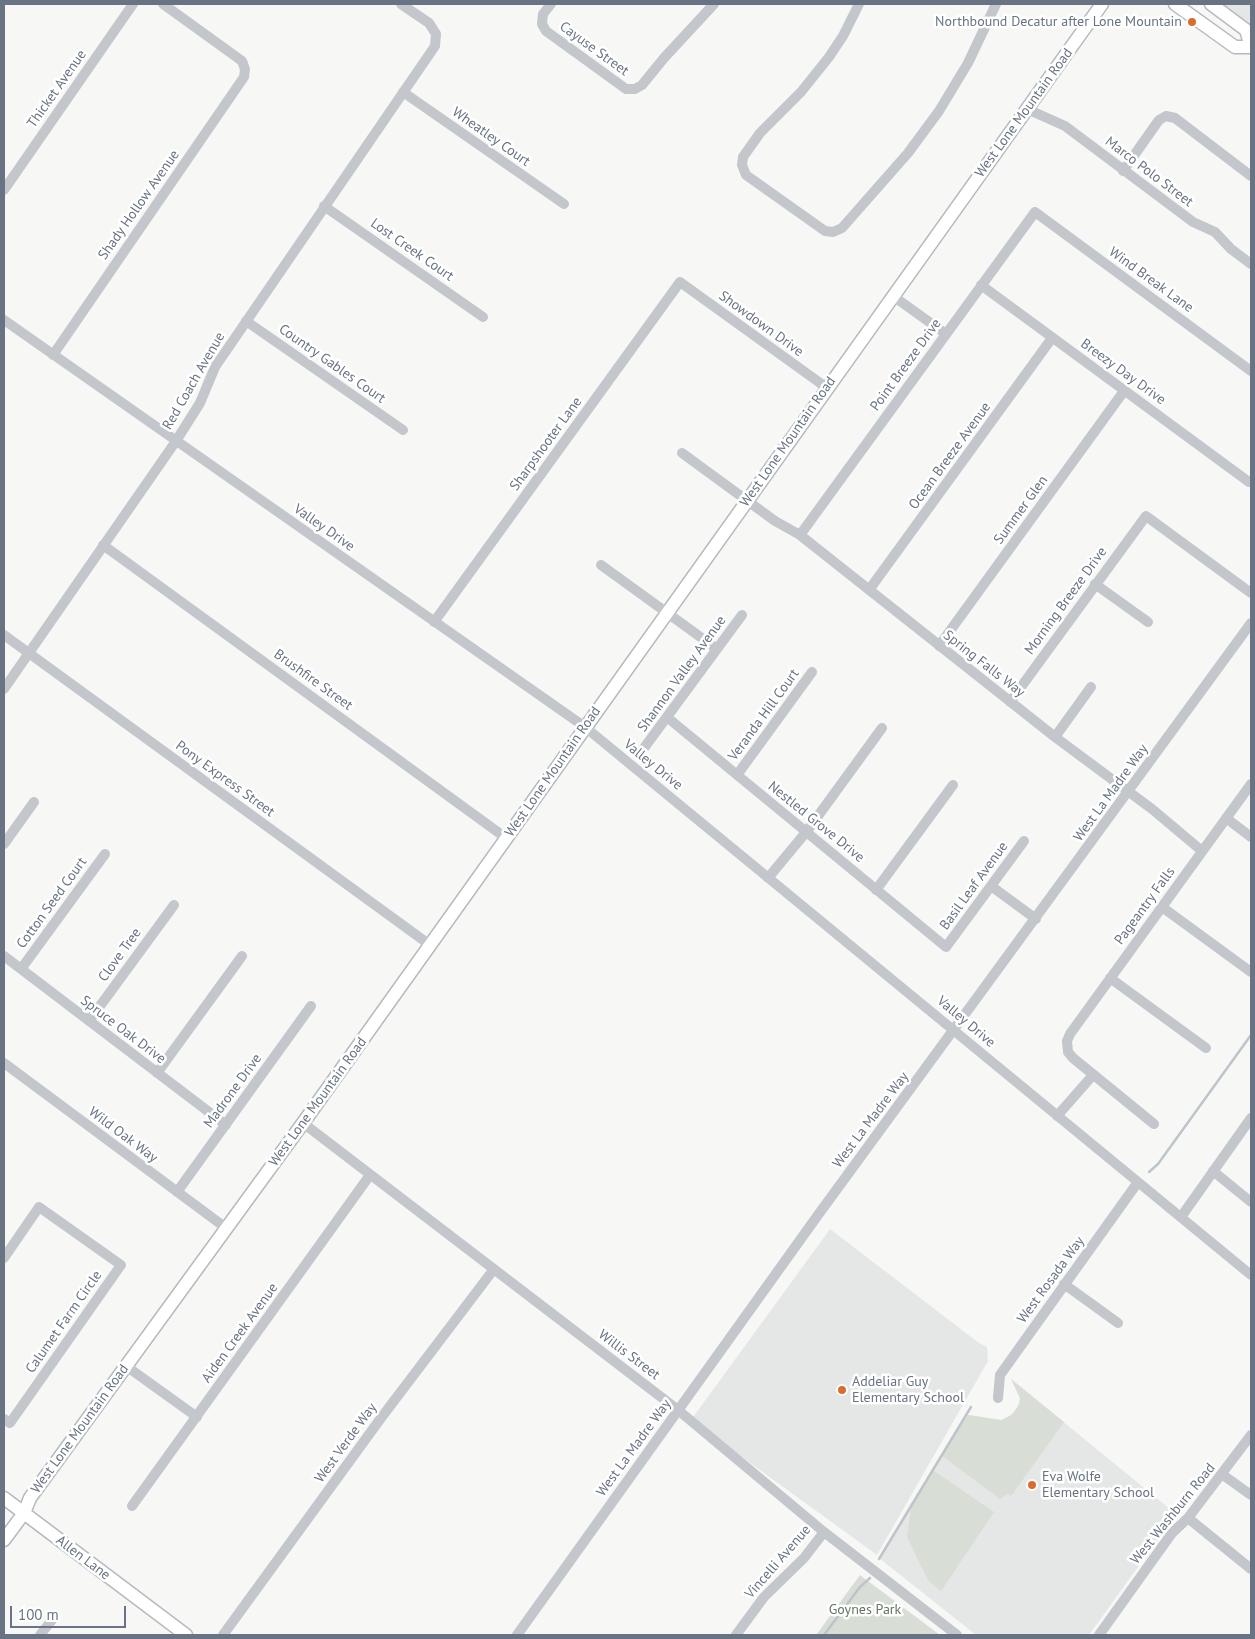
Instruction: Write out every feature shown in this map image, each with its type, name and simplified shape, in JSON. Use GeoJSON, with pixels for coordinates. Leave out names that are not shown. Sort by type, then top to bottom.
{"type":"FeatureCollection","features":[{"type":"Feature","properties":{"kind":"main road","name":"West Lone Mountain Road"},"geometry":{"type":"LineString","coordinates":[[4,1540],[24,1513],[30,1498],[303,1123],[1102,4]]}},
{"type":"Feature","properties":{"kind":"main road"},"geometry":{"type":"LineString","coordinates":[[1175,4],[1235,47],[1251,47],[1246,30],[1211,4]]}},
{"type":"Feature","properties":{"kind":"main road","name":"Allen Lane"},"geometry":{"type":"LineString","coordinates":[[4,1498],[186,1635]]}},
{"type":"Feature","properties":{"kind":"street","name":"Thicket Avenue"},"geometry":{"type":"LineString","coordinates":[[4,190],[132,4]]}},
{"type":"Feature","properties":{"kind":"street","name":"Shady Hollow Avenue"},"geometry":{"type":"LineString","coordinates":[[53,355],[244,77],[245,69],[242,61],[163,4]]}},
{"type":"Feature","properties":{"kind":"street","name":"Red Coach Avenue"},"geometry":{"type":"LineString","coordinates":[[4,689],[176,441],[200,402],[215,367],[435,46],[436,34],[429,23],[401,4]]}},
{"type":"Feature","properties":{"kind":"street","name":"Cayuse Street"},"geometry":{"type":"LineString","coordinates":[[551,4],[544,14],[542,24],[546,31],[626,89],[635,89],[642,86],[664,58],[714,4]]}},
{"type":"Feature","properties":{"kind":"street"},"geometry":{"type":"LineString","coordinates":[[859,4],[843,36],[829,57],[801,92],[760,133],[742,157],[742,166],[746,175],[825,231],[833,232],[842,228],[908,153],[939,111],[968,63],[996,4]]}},
{"type":"Feature","properties":{"kind":"street","name":"Wheatley Court"},"geometry":{"type":"LineString","coordinates":[[403,92],[564,204]]}},
{"type":"Feature","properties":{"kind":"street","name":"Marco Polo Street"},"geometry":{"type":"LineString","coordinates":[[1026,109],[1065,126],[1193,222],[1215,232],[1231,249],[1251,264]]}},
{"type":"Feature","properties":{"kind":"street"},"geometry":{"type":"LineString","coordinates":[[1123,171],[1159,120],[1166,116],[1175,118],[1251,176]]}},
{"type":"Feature","properties":{"kind":"street","name":"Lost Creek Court"},"geometry":{"type":"LineString","coordinates":[[324,206],[484,317]]}},
{"type":"Feature","properties":{"kind":"street","name":"Point Breeze Drive"},"geometry":{"type":"LineString","coordinates":[[800,535],[1035,212]]}},
{"type":"Feature","properties":{"kind":"street","name":"Wind Break Lane"},"geometry":{"type":"LineString","coordinates":[[1035,212],[1251,371]]}},
{"type":"Feature","properties":{"kind":"street","name":"Showdown Drive"},"geometry":{"type":"LineString","coordinates":[[680,282],[827,388]]}},
{"type":"Feature","properties":{"kind":"street","name":"Sharpshooter Lane"},"geometry":{"type":"LineString","coordinates":[[434,622],[680,282]]}},
{"type":"Feature","properties":{"kind":"street","name":"Breezy Day Drive"},"geometry":{"type":"LineString","coordinates":[[981,285],[1249,482]]}},
{"type":"Feature","properties":{"kind":"street"},"geometry":{"type":"LineString","coordinates":[[893,296],[946,334]]}},
{"type":"Feature","properties":{"kind":"street","name":"Valley Drive"},"geometry":{"type":"LineString","coordinates":[[4,320],[585,727],[1251,1275]]}},
{"type":"Feature","properties":{"kind":"street","name":"Country Gables Court"},"geometry":{"type":"LineString","coordinates":[[246,321],[403,430]]}},
{"type":"Feature","properties":{"kind":"street","name":"Ocean Breeze Avenue"},"geometry":{"type":"LineString","coordinates":[[869,590],[1052,338]]}},
{"type":"Feature","properties":{"kind":"street","name":"Summer Glen"},"geometry":{"type":"LineString","coordinates":[[939,646],[1124,391]]}},
{"type":"Feature","properties":{"kind":"street","name":"Spring Falls Way"},"geometry":{"type":"LineString","coordinates":[[682,453],[775,521],[800,535],[1055,738],[1129,792],[1202,851]]}},
{"type":"Feature","properties":{"kind":"street","name":"Morning Breeze Drive"},"geometry":{"type":"LineString","coordinates":[[1010,702],[1146,516],[1251,593]]}},
{"type":"Feature","properties":{"kind":"street","name":"Brushfire Street"},"geometry":{"type":"LineString","coordinates":[[103,545],[506,838]]}},
{"type":"Feature","properties":{"kind":"street"},"geometry":{"type":"LineString","coordinates":[[601,565],[717,649]]}},
{"type":"Feature","properties":{"kind":"street"},"geometry":{"type":"LineString","coordinates":[[1095,584],[1148,622]]}},
{"type":"Feature","properties":{"kind":"street","name":"Shannon Valley Avenue"},"geometry":{"type":"LineString","coordinates":[[644,748],[668,718],[742,615]]}},
{"type":"Feature","properties":{"kind":"street","name":"West La Madre Way"},"geometry":{"type":"LineString","coordinates":[[517,1635],[829,1200],[1251,623]]}},
{"type":"Feature","properties":{"kind":"street","name":"Pony Express Street"},"geometry":{"type":"LineString","coordinates":[[4,636],[430,945]]}},
{"type":"Feature","properties":{"kind":"street","name":"Veranda Hill Court"},"geometry":{"type":"LineString","coordinates":[[737,775],[812,672]]}},
{"type":"Feature","properties":{"kind":"street"},"geometry":{"type":"LineString","coordinates":[[1055,738],[1091,687]]}},
{"type":"Feature","properties":{"kind":"street","name":"Nestled Grove Drive"},"geometry":{"type":"LineString","coordinates":[[668,718],[946,947]]}},
{"type":"Feature","properties":{"kind":"street"},"geometry":{"type":"LineString","coordinates":[[768,878],[807,831],[882,728]]}},
{"type":"Feature","properties":{"kind":"street"},"geometry":{"type":"LineString","coordinates":[[876,890],[953,784]]}},
{"type":"Feature","properties":{"kind":"street","name":"Pageantry Falls"},"geometry":{"type":"LineString","coordinates":[[1093,1075],[1073,1058],[1067,1047],[1070,1034],[1251,784]]}},
{"type":"Feature","properties":{"kind":"street"},"geometry":{"type":"LineString","coordinates":[[4,844],[34,802]]}},
{"type":"Feature","properties":{"kind":"street"},"geometry":{"type":"LineString","coordinates":[[1226,818],[1251,837]]}},
{"type":"Feature","properties":{"kind":"street","name":"Basil Leaf Avenue"},"geometry":{"type":"LineString","coordinates":[[946,947],[1024,841]]}},
{"type":"Feature","properties":{"kind":"street","name":"Cotton Seed Court"},"geometry":{"type":"LineString","coordinates":[[20,969],[105,854]]}},
{"type":"Feature","properties":{"kind":"street"},"geometry":{"type":"LineString","coordinates":[[991,886],[1036,919]]}},
{"type":"Feature","properties":{"kind":"street","name":"Clove Tree"},"geometry":{"type":"LineString","coordinates":[[89,1021],[174,905]]}},
{"type":"Feature","properties":{"kind":"street"},"geometry":{"type":"LineString","coordinates":[[1162,907],[1251,972]]}},
{"type":"Feature","properties":{"kind":"street","name":"Spruce Oak Drive"},"geometry":{"type":"LineString","coordinates":[[4,956],[226,1125]]}},
{"type":"Feature","properties":{"kind":"street"},"geometry":{"type":"LineString","coordinates":[[157,1073],[242,956]]}},
{"type":"Feature","properties":{"kind":"street"},"geometry":{"type":"LineString","coordinates":[[1110,978],[1206,1048]]}},
{"type":"Feature","properties":{"kind":"street","name":"Madrone Drive"},"geometry":{"type":"LineString","coordinates":[[177,1192],[311,1006]]}},
{"type":"Feature","properties":{"kind":"street","name":"Wild Oak Way"},"geometry":{"type":"LineString","coordinates":[[4,1063],[226,1228]]}},
{"type":"Feature","properties":{"kind":"street"},"geometry":{"type":"LineString","coordinates":[[1057,1116],[1093,1075],[1154,1124]]}},
{"type":"Feature","properties":{"kind":"street"},"geometry":{"type":"LineString","coordinates":[[1181,1217],[1251,1118]]}},
{"type":"Feature","properties":{"kind":"street","name":"Willis Street"},"geometry":{"type":"LineString","coordinates":[[303,1123],[678,1410],[824,1532],[956,1635]]}},
{"type":"Feature","properties":{"kind":"street"},"geometry":{"type":"LineString","coordinates":[[1213,1171],[1251,1202]]}},
{"type":"Feature","properties":{"kind":"street","name":"Aiden Creek Avenue"},"geometry":{"type":"LineString","coordinates":[[132,1506],[370,1175]]}},
{"type":"Feature","properties":{"kind":"street","name":"West Rosada Way"},"geometry":{"type":"LineString","coordinates":[[998,1398],[1000,1375],[1138,1182]]}},
{"type":"Feature","properties":{"kind":"street","name":"Calumet Farm Circle"},"geometry":{"type":"LineString","coordinates":[[4,1258],[39,1207],[121,1265],[10,1423],[4,1419]]}},
{"type":"Feature","properties":{"kind":"street","name":"West Verde Way"},"geometry":{"type":"LineString","coordinates":[[223,1635],[381,1418],[494,1269]]}},
{"type":"Feature","properties":{"kind":"street"},"geometry":{"type":"LineString","coordinates":[[1064,1284],[1118,1323]]}},
{"type":"Feature","properties":{"kind":"street"},"geometry":{"type":"LineString","coordinates":[[126,1366],[197,1417]]}},
{"type":"Feature","properties":{"kind":"street","name":"West Washburn Road"},"geometry":{"type":"LineString","coordinates":[[1099,1635],[1172,1533],[1188,1518],[1251,1434]]}},
{"type":"Feature","properties":{"kind":"street"},"geometry":{"type":"LineString","coordinates":[[1222,1475],[1251,1495]]}},
{"type":"Feature","properties":{"kind":"street"},"geometry":{"type":"LineString","coordinates":[[1188,1518],[1251,1569]]}},
{"type":"Feature","properties":{"kind":"street","name":"Vincelli Avenue"},"geometry":{"type":"LineString","coordinates":[[736,1635],[764,1597],[804,1558],[824,1532]]}},
{"type":"Feature","properties":{"kind":"street"},"geometry":{"type":"LineString","coordinates":[[40,1635],[52,1620]]}},
{"type":"Feature","properties":{"kind":"shaded area"},"geometry":{"type":"Polygon","coordinates":[[[1223,4],[1251,4],[1251,25],[1223,4]]]}},
{"type":"Feature","properties":{"kind":"shaded area","name":"Addeliar Guy Elementary School"},"geometry":{"type":"Polygon","coordinates":[[[830,1229],[979,1343],[987,1347],[988,1361],[877,1555],[691,1420],[830,1229]]]}},
{"type":"Feature","properties":{"kind":"shaded area","name":"Eva Wolfe Elementary School"},"geometry":{"type":"Polygon","coordinates":[[[1011,1379],[1176,1514],[1089,1635],[976,1635],[879,1558],[941,1455],[969,1415],[1001,1420],[1008,1418],[1017,1408],[1020,1398],[1011,1379]]]}},
{"type":"Feature","properties":{"kind":"green space"},"geometry":{"type":"Polygon","coordinates":[[[1011,1379],[1064,1422],[1011,1496],[1008,1494],[1000,1499],[941,1455],[968,1415],[1001,1420],[1013,1414],[1020,1403],[1020,1398],[1011,1379]]]}},
{"type":"Feature","properties":{"kind":"green space"},"geometry":{"type":"Polygon","coordinates":[[[934,1471],[994,1512],[941,1591],[928,1580],[907,1537],[911,1507],[934,1471]]]}},
{"type":"Feature","properties":{"kind":"green space","name":"Goynes Park"},"geometry":{"type":"Polygon","coordinates":[[[860,1575],[940,1635],[816,1635],[860,1575]]]}},
{"type":"Feature","properties":{"kind":"waterway"},"geometry":{"type":"LineString","coordinates":[[1149,1172],[1158,1164],[1251,1035]]}},
{"type":"Feature","properties":{"kind":"waterway"},"geometry":{"type":"LineString","coordinates":[[879,1559],[971,1407]]}},
{"type":"Feature","properties":{"kind":"waterway"},"geometry":{"type":"LineString","coordinates":[[824,1635],[860,1587],[870,1578]]}},
{"type":"Feature","properties":{"kind":"place","name":"Northbound Decatur after Lone Mountain"},"geometry":{"type":"Point","coordinates":[1192,22]}},
{"type":"Feature","properties":{"kind":"place","name":"Addeliar Guy Elementary School"},"geometry":{"type":"Point","coordinates":[842,1390]}},
{"type":"Feature","properties":{"kind":"place","name":"Eva Wolfe Elementary School"},"geometry":{"type":"Point","coordinates":[1032,1485]}}]}
